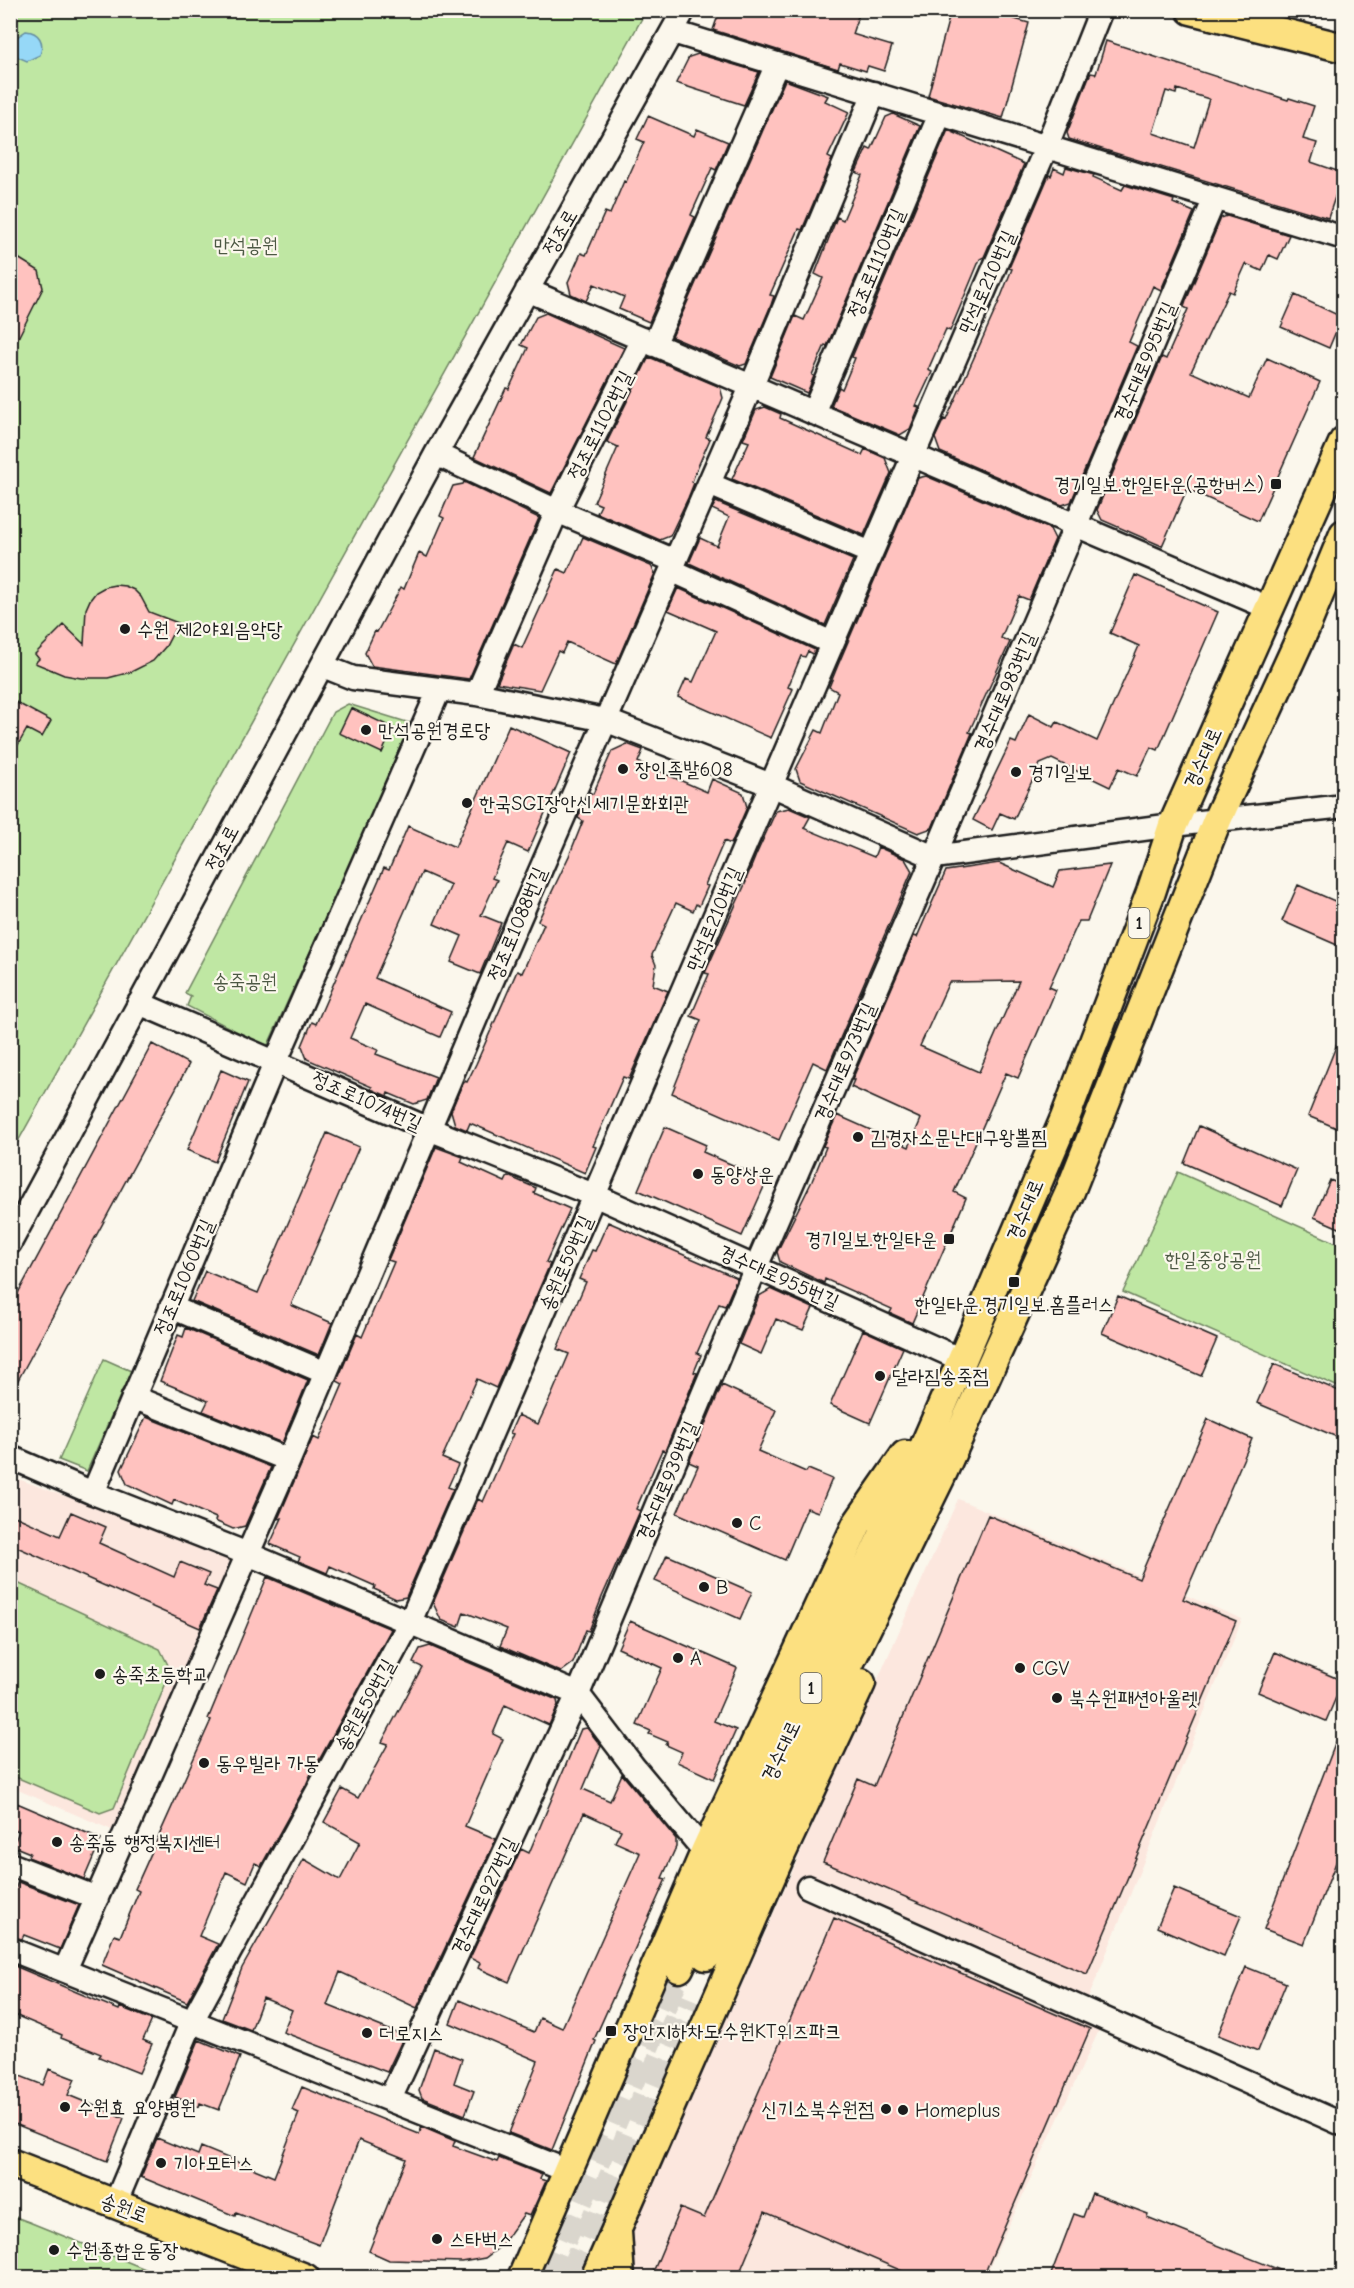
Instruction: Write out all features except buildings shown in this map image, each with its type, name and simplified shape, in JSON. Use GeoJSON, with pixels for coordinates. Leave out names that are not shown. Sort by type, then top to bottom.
{"type":"FeatureCollection","features":[{"type":"Feature","properties":{"kind":"main road"},"geometry":{"type":"LineString","coordinates":[[1191,10],[1344,48]]}},
{"type":"Feature","properties":{"kind":"main road","name":"경수대로"},"geometry":{"type":"LineString","coordinates":[[1344,441],[1173,825],[1065,1118],[962,1360],[688,1971],[958,1439],[1069,1194],[1218,820],[1306,626],[1344,534]]}},
{"type":"Feature","properties":{"kind":"main road"},"geometry":{"type":"LineString","coordinates":[[1122,967],[1131,970],[1133,976],[1116,1014],[1116,1024],[1124,1052]]}},
{"type":"Feature","properties":{"kind":"main road"},"geometry":{"type":"LineString","coordinates":[[522,2277],[705,1852],[856,1524],[940,1407]]}},
{"type":"Feature","properties":{"kind":"main road"},"geometry":{"type":"LineString","coordinates":[[595,2277],[781,1854],[958,1469],[958,1439]]}},
{"type":"Feature","properties":{"kind":"main road","name":"송원로"},"geometry":{"type":"LineString","coordinates":[[10,2163],[305,2277]]}},
{"type":"Feature","properties":{"kind":"main road"},"geometry":{"type":"LineString","coordinates":[[617,2226],[620,2277]]}},
{"type":"Feature","properties":{"kind":"street","name":"정조로"},"geometry":{"type":"LineString","coordinates":[[10,1243],[436,454],[684,10]]}},
{"type":"Feature","properties":{"kind":"street","name":"만석로210번길"},"geometry":{"type":"LineString","coordinates":[[596,1196],[912,455],[1046,148],[1101,10]]}},
{"type":"Feature","properties":{"kind":"street"},"geometry":{"type":"LineString","coordinates":[[673,32],[1344,238]]}},
{"type":"Feature","properties":{"kind":"street"},"geometry":{"type":"LineString","coordinates":[[649,342],[777,64]]}},
{"type":"Feature","properties":{"kind":"street"},"geometry":{"type":"LineString","coordinates":[[673,566],[751,387],[873,93]]}},
{"type":"Feature","properties":{"kind":"street","name":"정조로1110번길"},"geometry":{"type":"LineString","coordinates":[[813,413],[940,114]]}},
{"type":"Feature","properties":{"kind":"street","name":"경수대로995번길"},"geometry":{"type":"LineString","coordinates":[[1075,526],[1215,198]]}},
{"type":"Feature","properties":{"kind":"street"},"geometry":{"type":"LineString","coordinates":[[527,290],[1269,608]]}},
{"type":"Feature","properties":{"kind":"street","name":"정조로1102번길"},"geometry":{"type":"LineString","coordinates":[[557,511],[649,342]]}},
{"type":"Feature","properties":{"kind":"street"},"geometry":{"type":"LineString","coordinates":[[436,454],[832,643]]}},
{"type":"Feature","properties":{"kind":"street"},"geometry":{"type":"LineString","coordinates":[[709,484],[871,553]]}},
{"type":"Feature","properties":{"kind":"street"},"geometry":{"type":"LineString","coordinates":[[477,694],[557,511]]}},
{"type":"Feature","properties":{"kind":"street","name":"경수대로983번길"},"geometry":{"type":"LineString","coordinates":[[934,857],[1075,526]]}},
{"type":"Feature","properties":{"kind":"street","name":"정조로1088번길"},"geometry":{"type":"LineString","coordinates":[[429,1128],[673,566]]}},
{"type":"Feature","properties":{"kind":"street"},"geometry":{"type":"LineString","coordinates":[[323,666],[353,678],[477,694],[605,720],[771,785],[934,857],[1173,825],[1344,806]]}},
{"type":"Feature","properties":{"kind":"street"},"geometry":{"type":"LineString","coordinates":[[276,1061],[439,690]]}},
{"type":"Feature","properties":{"kind":"street","name":"경수대로973번길"},"geometry":{"type":"LineString","coordinates":[[756,1267],[934,857]]}},
{"type":"Feature","properties":{"kind":"street","name":"정조로1074번길"},"geometry":{"type":"LineString","coordinates":[[139,1003],[429,1128],[596,1196]]}},
{"type":"Feature","properties":{"kind":"street","name":"정조로1060번길"},"geometry":{"type":"LineString","coordinates":[[93,1493],[276,1061]]}},
{"type":"Feature","properties":{"kind":"street"},"geometry":{"type":"LineString","coordinates":[[64,1970],[289,1460],[429,1128]]}},
{"type":"Feature","properties":{"kind":"street","name":"경수대로955번길"},"geometry":{"type":"LineString","coordinates":[[596,1196],[962,1360]]}},
{"type":"Feature","properties":{"kind":"street","name":"송원로59번길"},"geometry":{"type":"LineString","coordinates":[[115,2204],[192,2021],[410,1622],[596,1196]]}},
{"type":"Feature","properties":{"kind":"street","name":"경수대로939번길"},"geometry":{"type":"LineString","coordinates":[[578,1694],[756,1267]]}},
{"type":"Feature","properties":{"kind":"street"},"geometry":{"type":"LineString","coordinates":[[171,1307],[326,1373]]}},
{"type":"Feature","properties":{"kind":"street"},"geometry":{"type":"LineString","coordinates":[[133,1397],[289,1460]]}},
{"type":"Feature","properties":{"kind":"street"},"geometry":{"type":"LineString","coordinates":[[10,1457],[93,1493],[248,1554],[578,1694],[633,1766],[705,1852]]}},
{"type":"Feature","properties":{"kind":"street","name":"경수대로927번길"},"geometry":{"type":"LineString","coordinates":[[390,2099],[578,1694]]}},
{"type":"Feature","properties":{"kind":"street"},"geometry":{"type":"LineString","coordinates":[[10,1864],[97,1898]]}},
{"type":"Feature","properties":{"kind":"street"},"geometry":{"type":"LineString","coordinates":[[808,1887],[1344,2125]]}},
{"type":"Feature","properties":{"kind":"street"},"geometry":{"type":"LineString","coordinates":[[10,1950],[568,2171]]}},
{"type":"Feature","properties":{"kind":"shaded area","name":"송죽초등학교"},"geometry":{"type":"Polygon","coordinates":[[[10,1476],[239,1560],[119,1833],[11,1787],[10,1476]]]}},
{"type":"Feature","properties":{"kind":"shaded area"},"geometry":{"type":"Polygon","coordinates":[[[958,1499],[1242,1619],[1081,2016],[1101,2026],[985,2277],[634,2277],[631,2234],[958,1499]]]}},
{"type":"Feature","properties":{"kind":"green space","name":"만석공원"},"geometry":{"type":"Polygon","coordinates":[[[11,11],[646,11],[11,1154],[11,11]]]}},
{"type":"Feature","properties":{"kind":"green space","name":"송죽공원"},"geometry":{"type":"Polygon","coordinates":[[[348,704],[413,724],[267,1047],[187,1006],[191,996],[185,993],[333,712],[348,704]]]}},
{"type":"Feature","properties":{"kind":"green space","name":"한일중앙공원"},"geometry":{"type":"Polygon","coordinates":[[[1178,1172],[1343,1246],[1343,1389],[1123,1292],[1178,1172]]]}},
{"type":"Feature","properties":{"kind":"green space"},"geometry":{"type":"Polygon","coordinates":[[[104,1359],[131,1371],[87,1471],[59,1460],[104,1359]]]}},
{"type":"Feature","properties":{"kind":"green space"},"geometry":{"type":"Polygon","coordinates":[[[11,1580],[160,1649],[171,1671],[114,1808],[100,1813],[11,1775],[11,1580]]]}},
{"type":"Feature","properties":{"kind":"green space","name":"수원종합운동장"},"geometry":{"type":"Polygon","coordinates":[[[10,2215],[29,2222],[165,2277],[11,2277],[10,2215]]]}},
{"type":"Feature","properties":{"kind":"water"},"geometry":{"type":"Polygon","coordinates":[[[26,31],[40,38],[42,46],[40,55],[27,61],[16,56],[11,59],[14,39],[26,31]]]}},
{"type":"Feature","properties":{"kind":"tunnel"},"geometry":{"type":"LineString","coordinates":[[546,2278],[679,1968]]}},
{"type":"Feature","properties":{"kind":"tunnel"},"geometry":{"type":"LineString","coordinates":[[571,2278],[687,1997]]}},
{"type":"Feature","properties":{"kind":"place","name":"경기일보.한일타운(공항버스)"},"geometry":{"type":"Point","coordinates":[1276,484]}},
{"type":"Feature","properties":{"kind":"place","name":"수원 제2야외음악당"},"geometry":{"type":"Point","coordinates":[125,629]}},
{"type":"Feature","properties":{"kind":"place","name":"만석공원경로당"},"geometry":{"type":"Point","coordinates":[366,730]}},
{"type":"Feature","properties":{"kind":"place","name":"장인족발608"},"geometry":{"type":"Point","coordinates":[623,769]}},
{"type":"Feature","properties":{"kind":"place","name":"경기일보"},"geometry":{"type":"Point","coordinates":[1016,772]}},
{"type":"Feature","properties":{"kind":"place","name":"한국SGI장안신세기문화회관"},"geometry":{"type":"Point","coordinates":[467,803]}},
{"type":"Feature","properties":{"kind":"place","name":"김경자소문난대구왕뽈찜"},"geometry":{"type":"Point","coordinates":[858,1137]}},
{"type":"Feature","properties":{"kind":"place","name":"동양상운"},"geometry":{"type":"Point","coordinates":[698,1174]}},
{"type":"Feature","properties":{"kind":"place","name":"경기일보.한일타운"},"geometry":{"type":"Point","coordinates":[949,1239]}},
{"type":"Feature","properties":{"kind":"place","name":"한일타운.경기일보.홈플러스"},"geometry":{"type":"Point","coordinates":[1014,1282]}},
{"type":"Feature","properties":{"kind":"place","name":"달라짐송죽점"},"geometry":{"type":"Point","coordinates":[880,1376]}},
{"type":"Feature","properties":{"kind":"place","name":"C"},"geometry":{"type":"Point","coordinates":[737,1523]}},
{"type":"Feature","properties":{"kind":"place","name":"B"},"geometry":{"type":"Point","coordinates":[704,1587]}},
{"type":"Feature","properties":{"kind":"place","name":"A"},"geometry":{"type":"Point","coordinates":[678,1658]}},
{"type":"Feature","properties":{"kind":"place","name":"CGV"},"geometry":{"type":"Point","coordinates":[1020,1668]}},
{"type":"Feature","properties":{"kind":"place","name":"송죽초등학교"},"geometry":{"type":"Point","coordinates":[100,1674]}},
{"type":"Feature","properties":{"kind":"place","name":"북수원패션아울렛"},"geometry":{"type":"Point","coordinates":[1057,1698]}},
{"type":"Feature","properties":{"kind":"place","name":"동우빌라 가동"},"geometry":{"type":"Point","coordinates":[204,1763]}},
{"type":"Feature","properties":{"kind":"place","name":"송죽동 행정복지센터"},"geometry":{"type":"Point","coordinates":[57,1842]}},
{"type":"Feature","properties":{"kind":"place","name":"장안지하차도.수원KT위즈파크"},"geometry":{"type":"Point","coordinates":[611,2031]}},
{"type":"Feature","properties":{"kind":"place","name":"더로지스"},"geometry":{"type":"Point","coordinates":[367,2033]}},
{"type":"Feature","properties":{"kind":"place","name":"수원효 요양병원"},"geometry":{"type":"Point","coordinates":[65,2107]}},
{"type":"Feature","properties":{"kind":"place","name":"신기소북수원점"},"geometry":{"type":"Point","coordinates":[886,2109]}},
{"type":"Feature","properties":{"kind":"place","name":"Homeplus"},"geometry":{"type":"Point","coordinates":[903,2110]}},
{"type":"Feature","properties":{"kind":"place","name":"기아모터스"},"geometry":{"type":"Point","coordinates":[161,2163]}},
{"type":"Feature","properties":{"kind":"place","name":"스타벅스"},"geometry":{"type":"Point","coordinates":[437,2239]}},
{"type":"Feature","properties":{"kind":"place","name":"수원종합운동장"},"geometry":{"type":"Point","coordinates":[54,2250]}}]}
